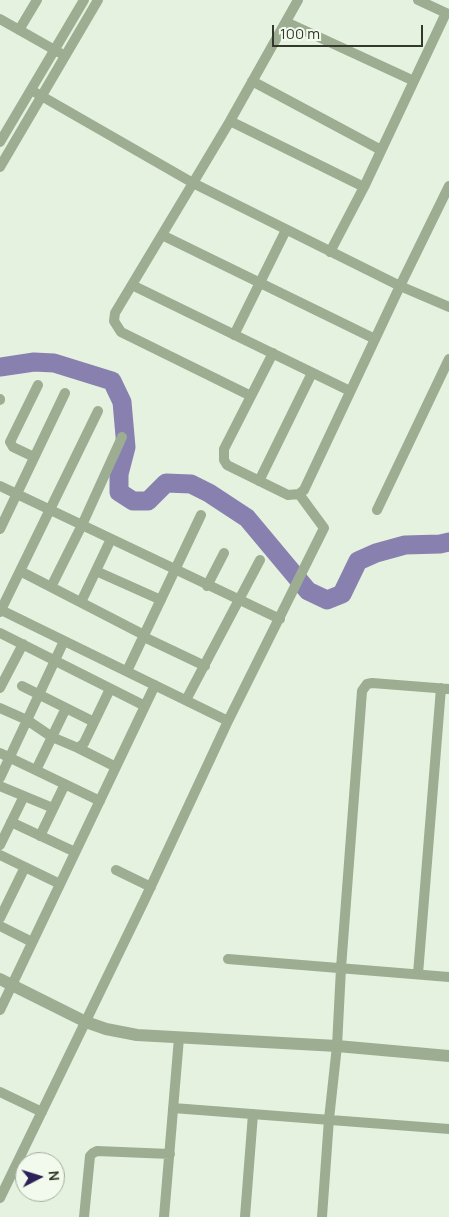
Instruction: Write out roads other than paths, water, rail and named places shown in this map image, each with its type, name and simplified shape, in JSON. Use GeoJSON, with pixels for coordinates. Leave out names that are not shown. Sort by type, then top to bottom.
{"type":"FeatureCollection","features":[{"type":"Feature","properties":{"kind":"street"},"geometry":{"type":"LineString","coordinates":[[19,30],[37,0]]}},
{"type":"Feature","properties":{"kind":"street"},"geometry":{"type":"LineString","coordinates":[[0,142],[3,130],[31,90],[84,0]]}},
{"type":"Feature","properties":{"kind":"street"},"geometry":{"type":"LineString","coordinates":[[0,167],[98,0]]}},
{"type":"Feature","properties":{"kind":"street"},"geometry":{"type":"LineString","coordinates":[[251,396],[121,332],[114,321],[115,313],[230,121],[298,0]]}},
{"type":"Feature","properties":{"kind":"street"},"geometry":{"type":"LineString","coordinates":[[330,252],[364,187],[447,14],[418,0]]}},
{"type":"Feature","properties":{"kind":"street"},"geometry":{"type":"LineString","coordinates":[[0,19],[65,56]]}},
{"type":"Feature","properties":{"kind":"street"},"geometry":{"type":"LineString","coordinates":[[286,22],[414,81]]}},
{"type":"Feature","properties":{"kind":"street"},"geometry":{"type":"LineString","coordinates":[[252,81],[381,150]]}},
{"type":"Feature","properties":{"kind":"street"},"geometry":{"type":"LineString","coordinates":[[31,90],[193,183],[330,252],[449,308]]}},
{"type":"Feature","properties":{"kind":"street"},"geometry":{"type":"LineString","coordinates":[[230,121],[364,187]]}},
{"type":"Feature","properties":{"kind":"street"},"geometry":{"type":"LineString","coordinates":[[3,130],[17,138]]}},
{"type":"Feature","properties":{"kind":"street"},"geometry":{"type":"LineString","coordinates":[[273,353],[224,449],[224,460],[227,465],[288,495],[299,494],[304,490],[449,186]]}},
{"type":"Feature","properties":{"kind":"street"},"geometry":{"type":"LineString","coordinates":[[234,335],[286,230]]}},
{"type":"Feature","properties":{"kind":"street"},"geometry":{"type":"LineString","coordinates":[[162,235],[375,339]]}},
{"type":"Feature","properties":{"kind":"street"},"geometry":{"type":"LineString","coordinates":[[132,285],[350,391]]}},
{"type":"Feature","properties":{"kind":"street"},"geometry":{"type":"LineString","coordinates":[[377,510],[449,360]]}},
{"type":"Feature","properties":{"kind":"street"},"geometry":{"type":"LineString","coordinates":[[259,481],[312,373]]}},
{"type":"Feature","properties":{"kind":"street"},"geometry":{"type":"LineString","coordinates":[[34,458],[13,447],[10,442],[38,386]]}},
{"type":"Feature","properties":{"kind":"street"},"geometry":{"type":"LineString","coordinates":[[0,528],[65,393]]}},
{"type":"Feature","properties":{"kind":"street"},"geometry":{"type":"LineString","coordinates":[[98,411],[0,611],[228,720]]}},
{"type":"Feature","properties":{"kind":"street"},"geometry":{"type":"LineString","coordinates":[[51,587],[122,438]]}},
{"type":"Feature","properties":{"kind":"street"},"geometry":{"type":"LineString","coordinates":[[0,486],[207,586],[280,619]]}},
{"type":"Feature","properties":{"kind":"street"},"geometry":{"type":"LineString","coordinates":[[0,1198],[151,887],[228,720],[324,528],[299,494]]}},
{"type":"Feature","properties":{"kind":"street"},"geometry":{"type":"LineString","coordinates":[[127,671],[201,515]]}},
{"type":"Feature","properties":{"kind":"street"},"geometry":{"type":"LineString","coordinates":[[81,602],[111,540]]}},
{"type":"Feature","properties":{"kind":"street"},"geometry":{"type":"LineString","coordinates":[[207,586],[224,553]]}},
{"type":"Feature","properties":{"kind":"street"},"geometry":{"type":"LineString","coordinates":[[186,700],[260,560]]}},
{"type":"Feature","properties":{"kind":"street"},"geometry":{"type":"LineString","coordinates":[[20,571],[144,634],[146,638],[204,666]]}},
{"type":"Feature","properties":{"kind":"street"},"geometry":{"type":"LineString","coordinates":[[96,571],[160,600]]}},
{"type":"Feature","properties":{"kind":"street"},"geometry":{"type":"LineString","coordinates":[[0,633],[145,706]]}},
{"type":"Feature","properties":{"kind":"street"},"geometry":{"type":"LineString","coordinates":[[0,778],[5,755],[27,720],[64,641]]}},
{"type":"Feature","properties":{"kind":"street"},"geometry":{"type":"LineString","coordinates":[[0,688],[3,677],[23,644]]}},
{"type":"Feature","properties":{"kind":"street"},"geometry":{"type":"LineString","coordinates":[[322,1217],[329,1119],[337,1046],[362,691],[367,684],[372,683],[445,689],[418,974]]}},
{"type":"Feature","properties":{"kind":"street"},"geometry":{"type":"LineString","coordinates":[[0,1010],[155,685]]}},
{"type":"Feature","properties":{"kind":"street"},"geometry":{"type":"LineString","coordinates":[[22,686],[94,722]]}},
{"type":"Feature","properties":{"kind":"street"},"geometry":{"type":"LineString","coordinates":[[78,748],[84,743],[110,689]]}},
{"type":"Feature","properties":{"kind":"street"},"geometry":{"type":"LineString","coordinates":[[0,708],[27,720],[52,737],[116,767]]}},
{"type":"Feature","properties":{"kind":"street"},"geometry":{"type":"LineString","coordinates":[[36,770],[66,708]]}},
{"type":"Feature","properties":{"kind":"street"},"geometry":{"type":"LineString","coordinates":[[5,755],[100,801]]}},
{"type":"Feature","properties":{"kind":"street"},"geometry":{"type":"LineString","coordinates":[[40,836],[65,784]]}},
{"type":"Feature","properties":{"kind":"street"},"geometry":{"type":"LineString","coordinates":[[0,786],[53,808]]}},
{"type":"Feature","properties":{"kind":"street"},"geometry":{"type":"LineString","coordinates":[[0,845],[24,796]]}},
{"type":"Feature","properties":{"kind":"street"},"geometry":{"type":"LineString","coordinates":[[11,822],[75,852]]}},
{"type":"Feature","properties":{"kind":"street"},"geometry":{"type":"LineString","coordinates":[[0,855],[60,884]]}},
{"type":"Feature","properties":{"kind":"street"},"geometry":{"type":"LineString","coordinates":[[0,918],[4,897],[25,867]]}},
{"type":"Feature","properties":{"kind":"street"},"geometry":{"type":"LineString","coordinates":[[116,870],[151,887]]}},
{"type":"Feature","properties":{"kind":"street"},"geometry":{"type":"LineString","coordinates":[[0,926],[32,942]]}},
{"type":"Feature","properties":{"kind":"street"},"geometry":{"type":"LineString","coordinates":[[228,959],[449,977]]}},
{"type":"Feature","properties":{"kind":"street"},"geometry":{"type":"LineString","coordinates":[[0,979],[86,1022],[106,1029],[137,1035],[337,1046],[449,1056]]}},
{"type":"Feature","properties":{"kind":"street"},"geometry":{"type":"LineString","coordinates":[[164,1217],[179,1038]]}},
{"type":"Feature","properties":{"kind":"street"},"geometry":{"type":"LineString","coordinates":[[0,1092],[42,1112]]}},
{"type":"Feature","properties":{"kind":"street"},"geometry":{"type":"LineString","coordinates":[[173,1108],[449,1129]]}},
{"type":"Feature","properties":{"kind":"street"},"geometry":{"type":"LineString","coordinates":[[244,1217],[253,1114]]}},
{"type":"Feature","properties":{"kind":"street"},"geometry":{"type":"LineString","coordinates":[[84,1217],[90,1156],[93,1153],[97,1151],[170,1154]]}},
{"type":"Feature","properties":{"kind":"waterway"},"geometry":{"type":"LineString","coordinates":[[0,367],[34,362],[54,363],[112,381],[122,402],[126,447],[119,474],[119,492],[133,501],[148,501],[166,483],[191,484],[209,493],[247,518],[308,591],[327,600],[342,594],[358,561],[376,553],[405,545],[449,542]]}}]}
